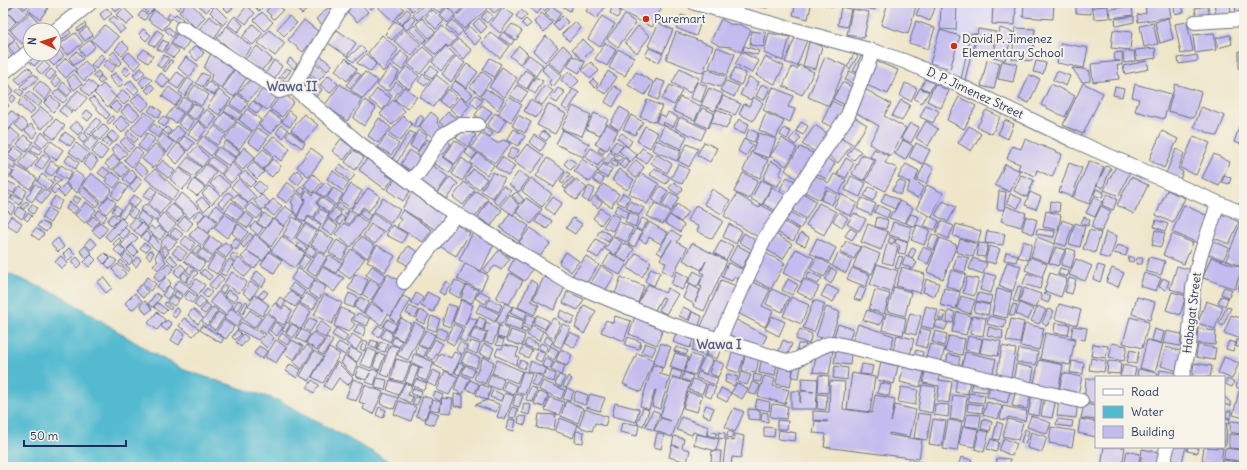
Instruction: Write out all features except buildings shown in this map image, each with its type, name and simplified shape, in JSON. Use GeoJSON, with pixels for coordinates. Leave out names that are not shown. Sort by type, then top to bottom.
{"type":"FeatureCollection","features":[{"type":"Feature","properties":{"kind":"street"},"geometry":{"type":"LineString","coordinates":[[62,26],[90,3]]}},
{"type":"Feature","properties":{"kind":"street"},"geometry":{"type":"LineString","coordinates":[[182,28],[279,91],[294,87],[344,3]]}},
{"type":"Feature","properties":{"kind":"street","name":"D. P. Jimenez Street"},"geometry":{"type":"LineString","coordinates":[[695,3],[873,51],[904,61],[937,75],[1080,143],[1244,214]]}},
{"type":"Feature","properties":{"kind":"street"},"geometry":{"type":"LineString","coordinates":[[1195,22],[1244,19]]}},
{"type":"Feature","properties":{"kind":"street"},"geometry":{"type":"LineString","coordinates":[[719,340],[765,238],[848,115],[873,51]]}},
{"type":"Feature","properties":{"kind":"street"},"geometry":{"type":"LineString","coordinates":[[3,73],[22,58]]}},
{"type":"Feature","properties":{"kind":"street"},"geometry":{"type":"LineString","coordinates":[[294,87],[360,144],[441,205],[568,282],[669,324],[789,362],[798,360],[826,344],[833,343],[1082,401]]}},
{"type":"Feature","properties":{"kind":"street"},"geometry":{"type":"LineString","coordinates":[[410,181],[420,171],[443,135],[460,125],[478,125]]}},
{"type":"Feature","properties":{"kind":"street","name":"Habagat Street"},"geometry":{"type":"LineString","coordinates":[[1182,376],[1189,347],[1193,288],[1200,256],[1218,204]]}},
{"type":"Feature","properties":{"kind":"street"},"geometry":{"type":"LineString","coordinates":[[404,282],[456,214]]}},
{"type":"Feature","properties":{"kind":"street"},"geometry":{"type":"LineString","coordinates":[[1163,467],[1167,448]]}},
{"type":"Feature","properties":{"kind":"shaded area","name":"David P. Jimenez Elementary School"},"geometry":{"type":"Polygon","coordinates":[[[937,3],[1023,3],[1022,27],[979,26],[967,83],[927,66],[940,27],[937,3]]]}},
{"type":"Feature","properties":{"kind":"water"},"geometry":{"type":"Polygon","coordinates":[[[3,272],[62,296],[152,353],[184,370],[280,401],[401,467],[3,467],[3,272]]]}},
{"type":"Feature","properties":{"kind":"place","name":"Puremart"},"geometry":{"type":"Point","coordinates":[646,19]}},
{"type":"Feature","properties":{"kind":"place","name":"David P. Jimenez Elementary School"},"geometry":{"type":"Point","coordinates":[954,46]}},
{"type":"Feature","properties":{"kind":"district","name":"Wawa II"},"geometry":{"type":"Point","coordinates":[292,86]}},
{"type":"Feature","properties":{"kind":"district","name":"Wawa I"},"geometry":{"type":"Point","coordinates":[719,344]}}]}
